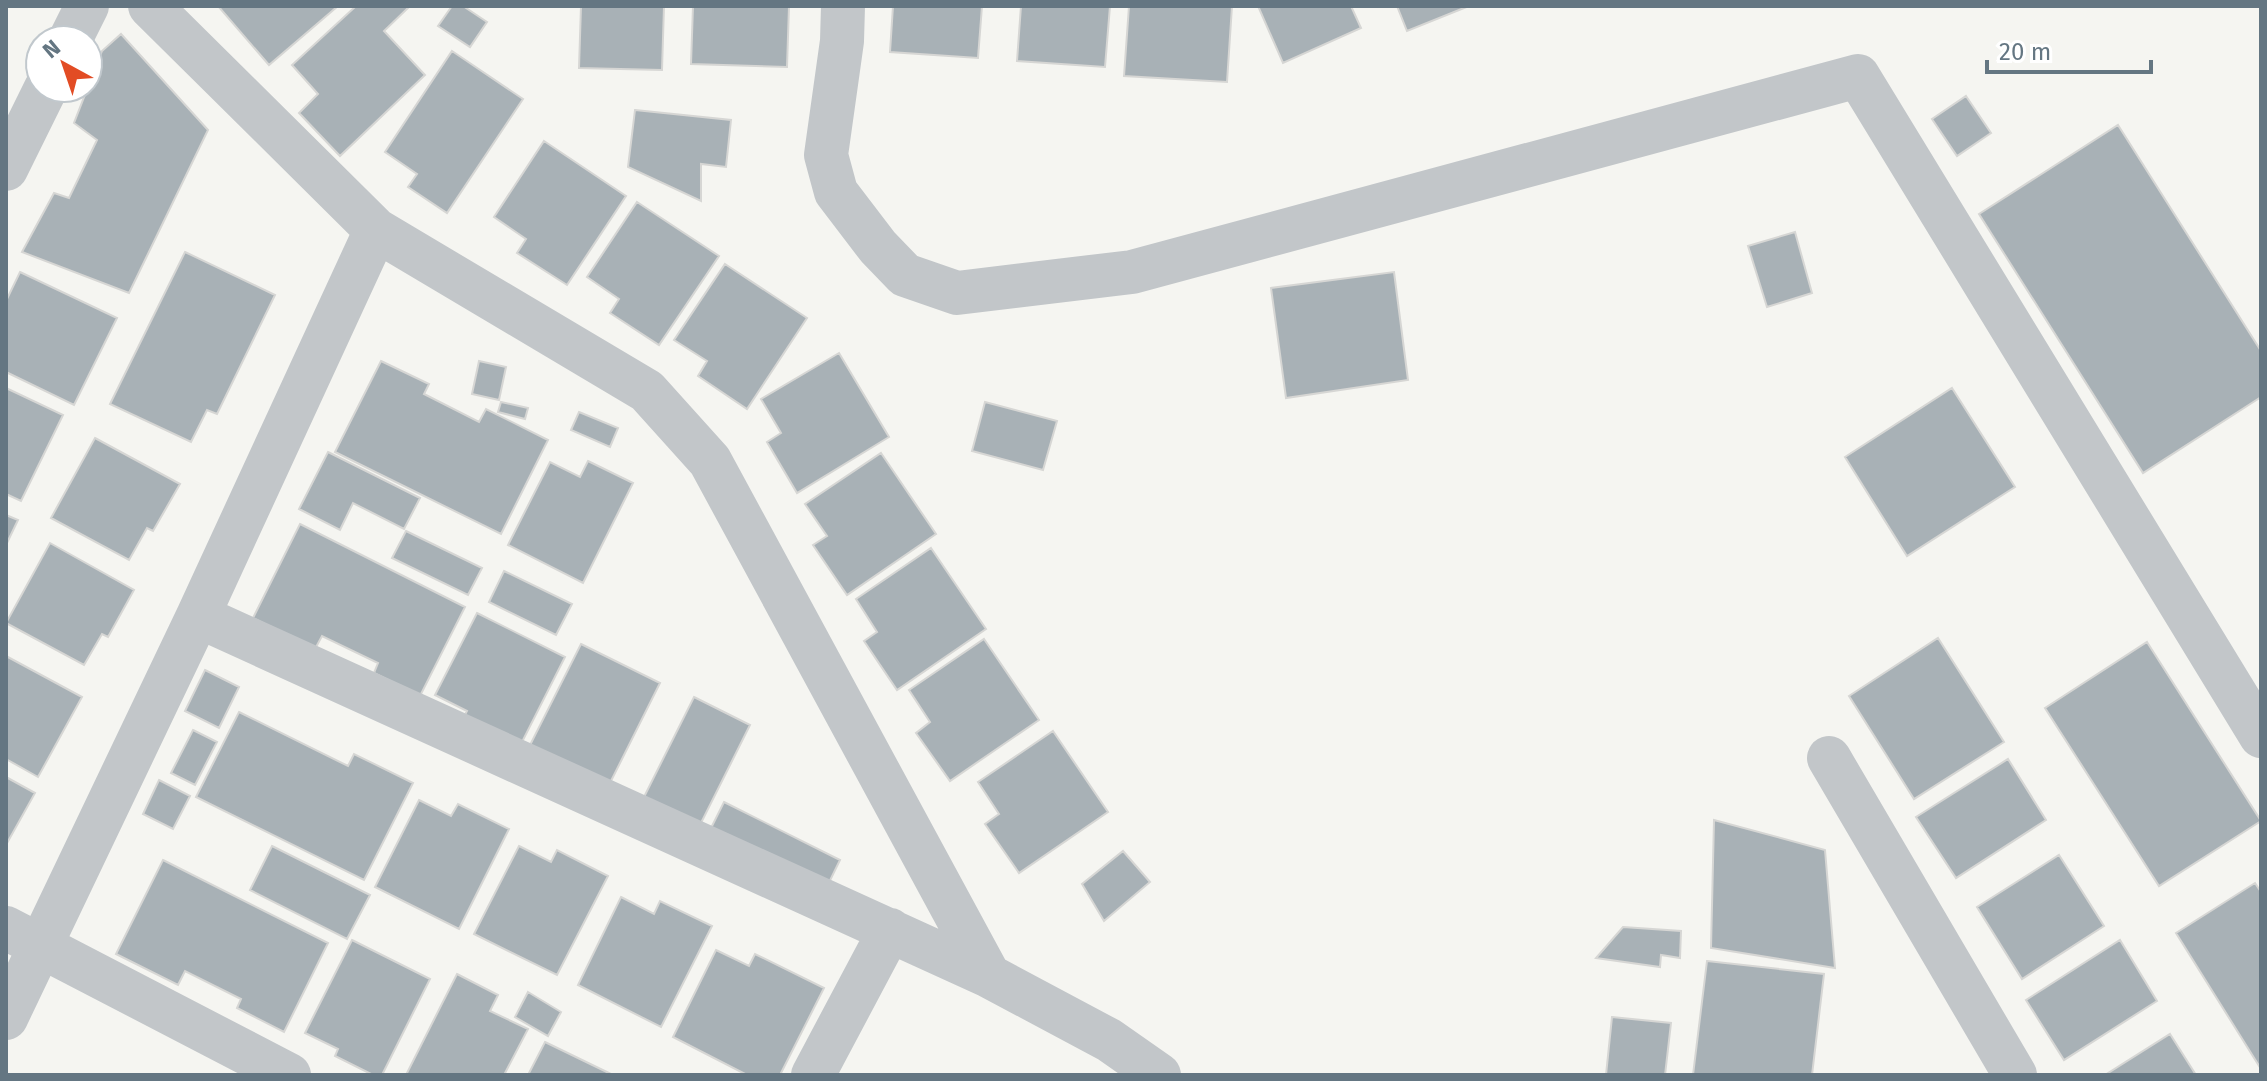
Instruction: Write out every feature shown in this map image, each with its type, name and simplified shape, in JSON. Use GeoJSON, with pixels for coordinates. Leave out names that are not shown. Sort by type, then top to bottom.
{"type":"FeatureCollection","features":[{"type":"Feature","properties":{"kind":"street"},"geometry":{"type":"LineString","coordinates":[[78,24],[87,6]]}},
{"type":"Feature","properties":{"kind":"street"},"geometry":{"type":"LineString","coordinates":[[150,6],[376,230],[647,391],[710,461],[989,976]]}},
{"type":"Feature","properties":{"kind":"street"},"geometry":{"type":"LineString","coordinates":[[843,6],[842,41],[826,155],[836,192],[878,247],[905,275],[957,293],[1132,272],[1858,76],[2261,736]]}},
{"type":"Feature","properties":{"kind":"street"},"geometry":{"type":"LineString","coordinates":[[6,169],[38,104]]}},
{"type":"Feature","properties":{"kind":"street"},"geometry":{"type":"LineString","coordinates":[[6,1018],[23,937],[198,616],[376,230]]}},
{"type":"Feature","properties":{"kind":"street"},"geometry":{"type":"LineString","coordinates":[[198,616],[989,976],[1109,1040],[1159,1075]]}},
{"type":"Feature","properties":{"kind":"street"},"geometry":{"type":"LineString","coordinates":[[1829,758],[2015,1075]]}},
{"type":"Feature","properties":{"kind":"street"},"geometry":{"type":"LineString","coordinates":[[813,1075],[890,930]]}},
{"type":"Feature","properties":{"kind":"street"},"geometry":{"type":"LineString","coordinates":[[23,937],[289,1075]]}},
{"type":"Feature","properties":{"kind":"building"},"geometry":{"type":"Polygon","coordinates":[[[218,6],[338,6],[269,65],[218,6]]]}},
{"type":"Feature","properties":{"kind":"building"},"geometry":{"type":"Polygon","coordinates":[[[356,6],[410,6],[384,31],[425,75],[340,156],[299,113],[318,94],[292,65],[356,6]]]}},
{"type":"Feature","properties":{"kind":"building"},"geometry":{"type":"Polygon","coordinates":[[[452,6],[463,6],[487,22],[470,47],[438,26],[452,6]]]}},
{"type":"Feature","properties":{"kind":"building"},"geometry":{"type":"Polygon","coordinates":[[[581,6],[664,6],[662,70],[579,68],[581,6]]]}},
{"type":"Feature","properties":{"kind":"building"},"geometry":{"type":"Polygon","coordinates":[[[693,6],[789,6],[787,67],[691,64],[693,6]]]}},
{"type":"Feature","properties":{"kind":"building"},"geometry":{"type":"Polygon","coordinates":[[[893,6],[982,6],[978,58],[890,52],[893,6]]]}},
{"type":"Feature","properties":{"kind":"building"},"geometry":{"type":"Polygon","coordinates":[[[1021,6],[1110,6],[1105,67],[1017,61],[1021,6]]]}},
{"type":"Feature","properties":{"kind":"building"},"geometry":{"type":"Polygon","coordinates":[[[1129,6],[1232,6],[1227,82],[1124,76],[1129,6]]]}},
{"type":"Feature","properties":{"kind":"building"},"geometry":{"type":"Polygon","coordinates":[[[1258,6],[1351,6],[1361,28],[1283,63],[1258,6]]]}},
{"type":"Feature","properties":{"kind":"building"},"geometry":{"type":"Polygon","coordinates":[[[1397,6],[1469,6],[1407,31],[1397,6]]]}},
{"type":"Feature","properties":{"kind":"building"},"geometry":{"type":"Polygon","coordinates":[[[121,34],[208,130],[129,293],[22,252],[54,193],[69,198],[97,140],[74,123],[81,104],[104,104],[104,49],[121,34]]]}},
{"type":"Feature","properties":{"kind":"building"},"geometry":{"type":"Polygon","coordinates":[[[452,51],[523,99],[447,213],[408,187],[417,174],[385,152],[452,51]]]}},
{"type":"Feature","properties":{"kind":"building"},"geometry":{"type":"Polygon","coordinates":[[[1966,96],[1991,133],[1957,156],[1932,119],[1966,96]]]}},
{"type":"Feature","properties":{"kind":"building"},"geometry":{"type":"Polygon","coordinates":[[[635,110],[731,120],[726,167],[701,164],[701,201],[628,167],[635,110]]]}},
{"type":"Feature","properties":{"kind":"building"},"geometry":{"type":"Polygon","coordinates":[[[2118,125],[2261,351],[2261,397],[2143,473],[1979,214],[2118,125]]]}},
{"type":"Feature","properties":{"kind":"building"},"geometry":{"type":"Polygon","coordinates":[[[544,141],[626,196],[567,285],[517,253],[526,239],[494,217],[544,141]]]}},
{"type":"Feature","properties":{"kind":"building"},"geometry":{"type":"Polygon","coordinates":[[[637,202],[719,256],[659,345],[610,313],[619,299],[587,277],[637,202]]]}},
{"type":"Feature","properties":{"kind":"building"},"geometry":{"type":"Polygon","coordinates":[[[1795,232],[1812,293],[1767,307],[1748,246],[1795,232]]]}},
{"type":"Feature","properties":{"kind":"building"},"geometry":{"type":"Polygon","coordinates":[[[185,252],[275,295],[217,414],[207,410],[191,442],[110,404],[185,252]]]}},
{"type":"Feature","properties":{"kind":"building"},"geometry":{"type":"Polygon","coordinates":[[[725,264],[807,318],[747,409],[698,376],[707,361],[674,340],[725,264]]]}},
{"type":"Feature","properties":{"kind":"building"},"geometry":{"type":"Polygon","coordinates":[[[20,272],[117,318],[74,405],[6,372],[6,301],[20,272]]]}},
{"type":"Feature","properties":{"kind":"building"},"geometry":{"type":"Polygon","coordinates":[[[1394,272],[1408,380],[1286,398],[1271,288],[1394,272]]]}},
{"type":"Feature","properties":{"kind":"building"},"geometry":{"type":"Polygon","coordinates":[[[839,353],[889,437],[797,493],[767,442],[781,433],[761,399],[839,353]]]}},
{"type":"Feature","properties":{"kind":"building"},"geometry":{"type":"Polygon","coordinates":[[[381,361],[429,384],[424,394],[479,422],[486,409],[548,440],[501,534],[335,452],[381,361]]]}},
{"type":"Feature","properties":{"kind":"building"},"geometry":{"type":"Polygon","coordinates":[[[479,361],[506,367],[499,400],[472,394],[479,361]]]}},
{"type":"Feature","properties":{"kind":"building"},"geometry":{"type":"Polygon","coordinates":[[[6,388],[63,415],[21,501],[6,494],[6,388]]]}},
{"type":"Feature","properties":{"kind":"building"},"geometry":{"type":"Polygon","coordinates":[[[1952,388],[2015,487],[1907,556],[1845,457],[1952,388]]]}},
{"type":"Feature","properties":{"kind":"building"},"geometry":{"type":"Polygon","coordinates":[[[501,402],[528,408],[525,419],[498,412],[501,402]]]}},
{"type":"Feature","properties":{"kind":"building"},"geometry":{"type":"Polygon","coordinates":[[[985,402],[1057,421],[1043,470],[972,451],[985,402]]]}},
{"type":"Feature","properties":{"kind":"building"},"geometry":{"type":"Polygon","coordinates":[[[579,412],[618,428],[610,447],[571,430],[579,412]]]}},
{"type":"Feature","properties":{"kind":"building"},"geometry":{"type":"Polygon","coordinates":[[[95,438],[180,484],[153,531],[147,528],[129,560],[51,518],[95,438]]]}},
{"type":"Feature","properties":{"kind":"building"},"geometry":{"type":"Polygon","coordinates":[[[328,452],[420,498],[404,529],[353,503],[340,530],[299,509],[328,452]]]}},
{"type":"Feature","properties":{"kind":"building"},"geometry":{"type":"Polygon","coordinates":[[[881,453],[936,534],[847,595],[813,545],[827,536],[805,504],[881,453]]]}},
{"type":"Feature","properties":{"kind":"building"},"geometry":{"type":"Polygon","coordinates":[[[588,461],[633,483],[583,583],[508,545],[550,462],[580,477],[588,461]]]}},
{"type":"Feature","properties":{"kind":"building"},"geometry":{"type":"Polygon","coordinates":[[[6,515],[18,520],[6,545],[6,515]]]}},
{"type":"Feature","properties":{"kind":"building"},"geometry":{"type":"Polygon","coordinates":[[[300,524],[465,607],[420,696],[374,673],[378,663],[322,636],[315,649],[253,618],[300,524]]]}},
{"type":"Feature","properties":{"kind":"building"},"geometry":{"type":"Polygon","coordinates":[[[406,531],[482,568],[468,595],[392,558],[406,531]]]}},
{"type":"Feature","properties":{"kind":"building"},"geometry":{"type":"Polygon","coordinates":[[[50,543],[134,590],[108,637],[102,634],[84,665],[6,623],[50,543]]]}},
{"type":"Feature","properties":{"kind":"building"},"geometry":{"type":"Polygon","coordinates":[[[931,548],[986,629],[897,690],[864,641],[877,632],[856,599],[931,548]]]}},
{"type":"Feature","properties":{"kind":"building"},"geometry":{"type":"Polygon","coordinates":[[[504,571],[572,604],[556,635],[489,602],[504,571]]]}},
{"type":"Feature","properties":{"kind":"building"},"geometry":{"type":"Polygon","coordinates":[[[477,613],[565,657],[518,750],[461,722],[467,711],[435,695],[477,613]]]}},
{"type":"Feature","properties":{"kind":"building"},"geometry":{"type":"Polygon","coordinates":[[[1938,638],[2004,742],[1914,799],[1849,696],[1938,638]]]}},
{"type":"Feature","properties":{"kind":"building"},"geometry":{"type":"Polygon","coordinates":[[[984,639],[1039,720],[950,781],[916,733],[930,722],[909,690],[984,639]]]}},
{"type":"Feature","properties":{"kind":"building"},"geometry":{"type":"Polygon","coordinates":[[[2147,642],[2261,821],[2159,886],[2045,708],[2147,642]]]}},
{"type":"Feature","properties":{"kind":"building"},"geometry":{"type":"Polygon","coordinates":[[[581,644],[660,683],[605,793],[526,753],[581,644]]]}},
{"type":"Feature","properties":{"kind":"building"},"geometry":{"type":"Polygon","coordinates":[[[6,656],[82,697],[38,777],[6,759],[6,656]]]}},
{"type":"Feature","properties":{"kind":"building"},"geometry":{"type":"Polygon","coordinates":[[[205,670],[239,687],[219,728],[185,711],[205,670]]]}},
{"type":"Feature","properties":{"kind":"building"},"geometry":{"type":"Polygon","coordinates":[[[694,697],[750,725],[694,837],[638,809],[694,697]]]}},
{"type":"Feature","properties":{"kind":"building"},"geometry":{"type":"Polygon","coordinates":[[[239,712],[348,766],[354,754],[413,783],[364,880],[196,797],[239,712]]]}},
{"type":"Feature","properties":{"kind":"building"},"geometry":{"type":"Polygon","coordinates":[[[193,730],[217,742],[195,785],[171,773],[193,730]]]}},
{"type":"Feature","properties":{"kind":"building"},"geometry":{"type":"Polygon","coordinates":[[[1053,731],[1108,812],[1019,873],[985,824],[999,814],[978,782],[1053,731]]]}},
{"type":"Feature","properties":{"kind":"building"},"geometry":{"type":"Polygon","coordinates":[[[2008,759],[2046,820],[1956,878],[1916,817],[2008,759]]]}},
{"type":"Feature","properties":{"kind":"building"},"geometry":{"type":"Polygon","coordinates":[[[6,777],[35,793],[6,845],[6,777]]]}},
{"type":"Feature","properties":{"kind":"building"},"geometry":{"type":"Polygon","coordinates":[[[159,780],[190,796],[173,829],[143,814],[159,780]]]}},
{"type":"Feature","properties":{"kind":"building"},"geometry":{"type":"Polygon","coordinates":[[[419,800],[451,816],[458,804],[509,829],[459,929],[375,887],[419,800]]]}},
{"type":"Feature","properties":{"kind":"building"},"geometry":{"type":"Polygon","coordinates":[[[724,802],[840,860],[821,899],[705,840],[724,802]]]}},
{"type":"Feature","properties":{"kind":"building"},"geometry":{"type":"Polygon","coordinates":[[[1714,820],[1825,850],[1835,968],[1711,948],[1714,820]]]}},
{"type":"Feature","properties":{"kind":"building"},"geometry":{"type":"Polygon","coordinates":[[[272,846],[370,895],[347,939],[250,890],[272,846]]]}},
{"type":"Feature","properties":{"kind":"building"},"geometry":{"type":"Polygon","coordinates":[[[519,846],[551,862],[557,850],[608,876],[557,975],[474,934],[519,846]]]}},
{"type":"Feature","properties":{"kind":"building"},"geometry":{"type":"Polygon","coordinates":[[[1123,851],[1150,882],[1104,921],[1082,884],[1123,851]]]}},
{"type":"Feature","properties":{"kind":"building"},"geometry":{"type":"Polygon","coordinates":[[[2059,855],[2104,926],[2022,979],[1977,907],[2059,855]]]}},
{"type":"Feature","properties":{"kind":"building"},"geometry":{"type":"Polygon","coordinates":[[[163,860],[328,943],[284,1032],[237,1008],[241,999],[185,971],[178,985],[116,954],[163,860]]]}},
{"type":"Feature","properties":{"kind":"building"},"geometry":{"type":"Polygon","coordinates":[[[2255,883],[2261,892],[2261,1069],[2176,933],[2255,883]]]}},
{"type":"Feature","properties":{"kind":"building"},"geometry":{"type":"Polygon","coordinates":[[[621,897],[654,914],[660,901],[712,926],[661,1027],[578,985],[621,897]]]}},
{"type":"Feature","properties":{"kind":"building"},"geometry":{"type":"Polygon","coordinates":[[[1623,927],[1681,931],[1680,958],[1661,955],[1660,967],[1596,958],[1623,927]]]}},
{"type":"Feature","properties":{"kind":"building"},"geometry":{"type":"Polygon","coordinates":[[[352,940],[430,979],[382,1075],[373,1075],[335,1056],[338,1049],[305,1033],[352,940]]]}},
{"type":"Feature","properties":{"kind":"building"},"geometry":{"type":"Polygon","coordinates":[[[2120,940],[2157,1001],[2064,1060],[2026,1000],[2120,940]]]}},
{"type":"Feature","properties":{"kind":"building"},"geometry":{"type":"Polygon","coordinates":[[[716,950],[749,966],[755,954],[824,988],[780,1075],[747,1075],[673,1037],[716,950]]]}},
{"type":"Feature","properties":{"kind":"building"},"geometry":{"type":"Polygon","coordinates":[[[1707,961],[1824,974],[1812,1075],[1693,1075],[1707,961]]]}},
{"type":"Feature","properties":{"kind":"building"},"geometry":{"type":"Polygon","coordinates":[[[457,974],[498,995],[490,1011],[528,1029],[504,1075],[406,1075],[457,974]]]}},
{"type":"Feature","properties":{"kind":"building"},"geometry":{"type":"Polygon","coordinates":[[[528,992],[561,1012],[548,1036],[515,1017],[528,992]]]}},
{"type":"Feature","properties":{"kind":"building"},"geometry":{"type":"Polygon","coordinates":[[[1612,1017],[1671,1023],[1665,1075],[1606,1075],[1612,1017]]]}},
{"type":"Feature","properties":{"kind":"building"},"geometry":{"type":"Polygon","coordinates":[[[2170,1034],[2196,1075],[2105,1075],[2170,1034]]]}},
{"type":"Feature","properties":{"kind":"building"},"geometry":{"type":"Polygon","coordinates":[[[545,1042],[613,1075],[528,1075],[545,1042]]]}}]}
